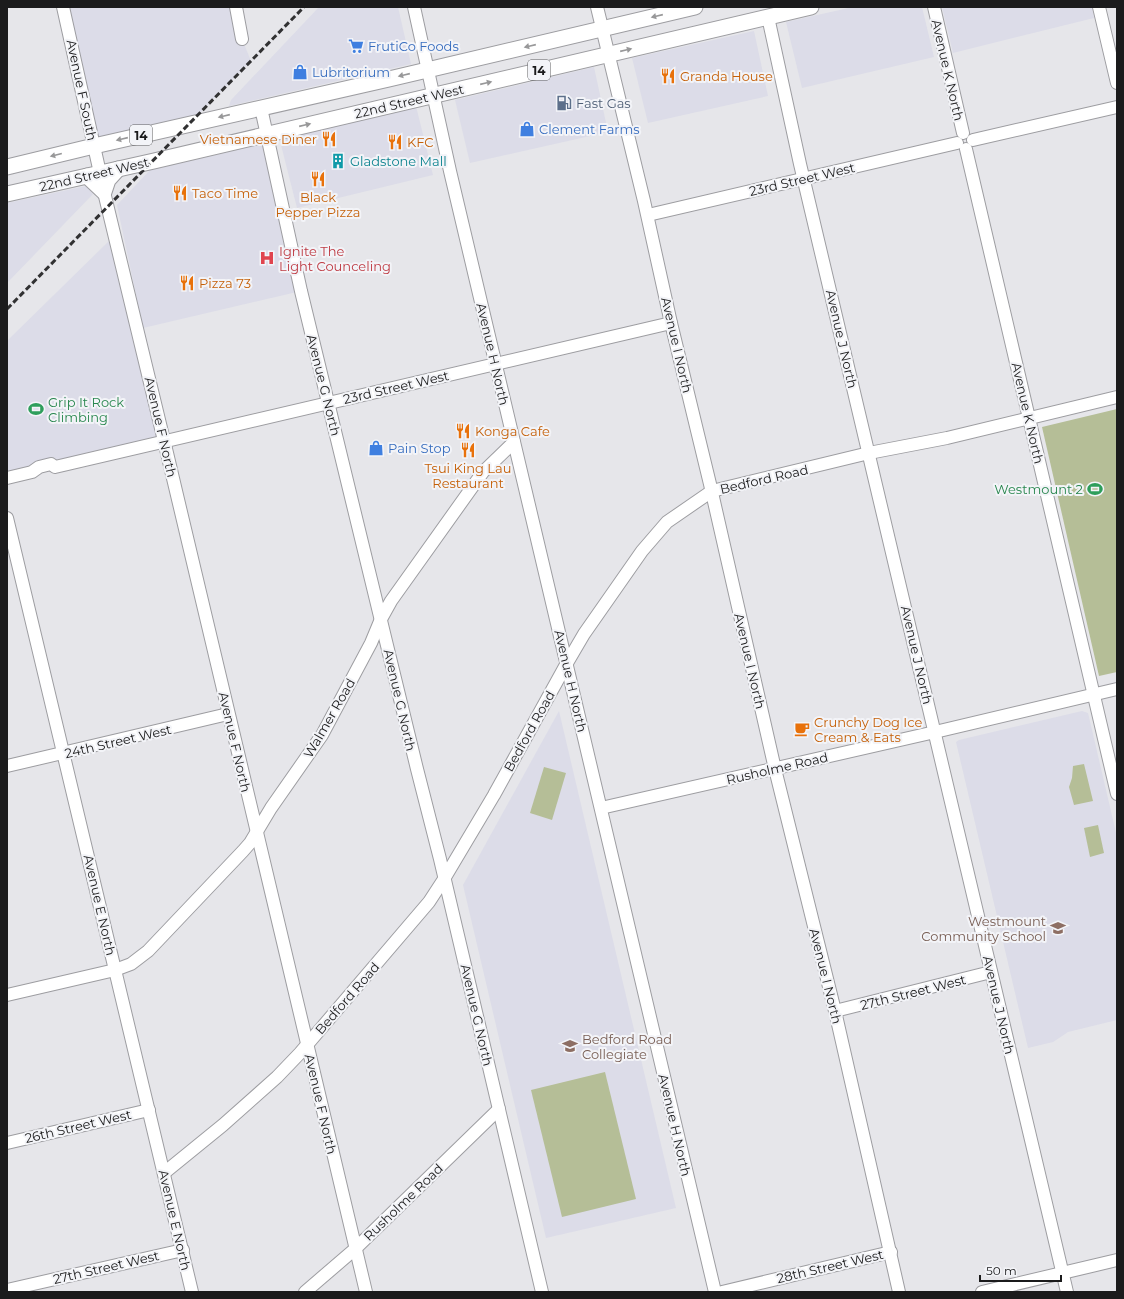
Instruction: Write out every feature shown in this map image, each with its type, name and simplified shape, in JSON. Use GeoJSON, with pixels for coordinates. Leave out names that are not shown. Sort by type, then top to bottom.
{"type":"FeatureCollection","features":[{"type":"Feature","properties":{"kind":"main road","name":"22nd Street West"},"geometry":{"type":"LineString","coordinates":[[7,167],[695,7]]}},
{"type":"Feature","properties":{"kind":"main road","name":"22nd Street West"},"geometry":{"type":"LineString","coordinates":[[7,194],[811,7]]}},
{"type":"Feature","properties":{"kind":"main road"},"geometry":{"type":"LineString","coordinates":[[104,192],[108,180],[118,169]]}},
{"type":"Feature","properties":{"kind":"main road"},"geometry":{"type":"LineString","coordinates":[[93,174],[104,192]]}},
{"type":"Feature","properties":{"kind":"street","name":"Avenue F South"},"geometry":{"type":"LineString","coordinates":[[63,7],[94,146],[93,174]]}},
{"type":"Feature","properties":{"kind":"street"},"geometry":{"type":"LineString","coordinates":[[236,7],[242,39]]}},
{"type":"Feature","properties":{"kind":"street","name":"Avenue H North"},"geometry":{"type":"LineString","coordinates":[[414,7],[427,70],[514,442],[715,1292]]}},
{"type":"Feature","properties":{"kind":"street","name":"Avenue I North"},"geometry":{"type":"LineString","coordinates":[[597,7],[648,215],[671,323],[712,491],[775,769],[835,1011],[900,1292]]}},
{"type":"Feature","properties":{"kind":"street","name":"Avenue K North"},"geometry":{"type":"LineString","coordinates":[[934,7],[1117,794]]}},
{"type":"Feature","properties":{"kind":"street"},"geometry":{"type":"LineString","coordinates":[[1099,7],[1117,83]]}},
{"type":"Feature","properties":{"kind":"street","name":"Avenue J North"},"geometry":{"type":"LineString","coordinates":[[768,17],[784,96],[1067,1292]]}},
{"type":"Feature","properties":{"kind":"street","name":"23rd Street West"},"geometry":{"type":"LineString","coordinates":[[648,215],[1117,107]]}},
{"type":"Feature","properties":{"kind":"street","name":"Avenue G North"},"geometry":{"type":"LineString","coordinates":[[261,108],[301,291],[416,769],[444,879],[542,1292]]}},
{"type":"Feature","properties":{"kind":"street","name":"Avenue F North"},"geometry":{"type":"LineString","coordinates":[[104,192],[366,1292]]}},
{"type":"Feature","properties":{"kind":"street","name":"23rd Street West"},"geometry":{"type":"LineString","coordinates":[[7,478],[32,472],[39,467],[50,464],[55,467],[671,323]]}},
{"type":"Feature","properties":{"kind":"street","name":"Bedford Road"},"geometry":{"type":"LineString","coordinates":[[164,1173],[223,1125],[276,1077],[307,1044],[429,902],[494,794],[584,634],[642,551],[667,522],[712,491],[869,454],[947,438],[1117,397]]}},
{"type":"Feature","properties":{"kind":"street","name":"Walmer Road"},"geometry":{"type":"LineString","coordinates":[[7,995],[115,970],[130,964],[148,951],[243,851],[322,735],[371,643],[391,601],[483,472],[514,442]]}},
{"type":"Feature","properties":{"kind":"street","name":"Avenue E North"},"geometry":{"type":"LineString","coordinates":[[7,518],[192,1292]]}},
{"type":"Feature","properties":{"kind":"street","name":"Rusholme Road"},"geometry":{"type":"LineString","coordinates":[[601,808],[1117,689]]}},
{"type":"Feature","properties":{"kind":"street","name":"24th Street West"},"geometry":{"type":"LineString","coordinates":[[7,766],[228,714]]}},
{"type":"Feature","properties":{"kind":"street","name":"27th Street West"},"geometry":{"type":"LineString","coordinates":[[835,1011],[991,972]]}},
{"type":"Feature","properties":{"kind":"street","name":"Rusholme Road"},"geometry":{"type":"LineString","coordinates":[[305,1292],[355,1249],[499,1109]]}},
{"type":"Feature","properties":{"kind":"street","name":"26th Street West"},"geometry":{"type":"LineString","coordinates":[[7,1143],[149,1110]]}},
{"type":"Feature","properties":{"kind":"street","name":"27th Street West"},"geometry":{"type":"LineString","coordinates":[[7,1290],[182,1250]]}},
{"type":"Feature","properties":{"kind":"street","name":"28th Street West"},"geometry":{"type":"LineString","coordinates":[[722,1292],[890,1252]]}},
{"type":"Feature","properties":{"kind":"street"},"geometry":{"type":"LineString","coordinates":[[982,1292],[1117,1260]]}},
{"type":"Feature","properties":{"kind":"shaded area"},"geometry":{"type":"Polygon","coordinates":[[[64,7],[236,7],[242,39],[251,61],[188,125],[94,146],[64,7]]]}},
{"type":"Feature","properties":{"kind":"shaded area"},"geometry":{"type":"Polygon","coordinates":[[[319,7],[398,7],[411,64],[229,106],[231,100],[319,7]]]}},
{"type":"Feature","properties":{"kind":"shaded area"},"geometry":{"type":"Polygon","coordinates":[[[853,7],[922,7],[934,57],[802,88],[786,22],[853,7]]]}},
{"type":"Feature","properties":{"kind":"shaded area"},"geometry":{"type":"Polygon","coordinates":[[[942,7],[1092,7],[1094,18],[953,53],[942,7]]]}},
{"type":"Feature","properties":{"kind":"shaded area"},"geometry":{"type":"Polygon","coordinates":[[[754,31],[768,96],[648,123],[632,58],[754,31]]]}},
{"type":"Feature","properties":{"kind":"shaded area"},"geometry":{"type":"Polygon","coordinates":[[[594,67],[608,132],[470,163],[455,100],[594,67]]]}},
{"type":"Feature","properties":{"kind":"shaded area"},"geometry":{"type":"Polygon","coordinates":[[[416,106],[433,175],[297,208],[280,141],[283,138],[416,106]]]}},
{"type":"Feature","properties":{"kind":"shaded area"},"geometry":{"type":"Polygon","coordinates":[[[262,144],[297,292],[143,328],[117,205],[150,170],[262,144]]]}},
{"type":"Feature","properties":{"kind":"shaded area"},"geometry":{"type":"Polygon","coordinates":[[[86,186],[93,194],[7,283],[7,203],[86,186]]]}},
{"type":"Feature","properties":{"kind":"shaded area"},"geometry":{"type":"Polygon","coordinates":[[[109,241],[157,437],[7,473],[7,341],[109,241]]]}},
{"type":"Feature","properties":{"kind":"shaded area","name":"Bedford Road Collegiate"},"geometry":{"type":"Polygon","coordinates":[[[559,711],[676,1208],[546,1238],[463,885],[559,711]]]}},
{"type":"Feature","properties":{"kind":"shaded area","name":"Westmount Community School"},"geometry":{"type":"Polygon","coordinates":[[[1082,711],[1088,713],[1117,837],[1117,1020],[1068,1032],[1053,1042],[1028,1048],[956,742],[959,740],[1082,711]]]}},
{"type":"Feature","properties":{"kind":"green space"},"geometry":{"type":"Polygon","coordinates":[[[1117,409],[1117,672],[1099,676],[1042,427],[1117,409]]]}},
{"type":"Feature","properties":{"kind":"green space"},"geometry":{"type":"Polygon","coordinates":[[[1084,764],[1093,801],[1074,805],[1069,787],[1072,778],[1073,766],[1084,764]]]}},
{"type":"Feature","properties":{"kind":"green space"},"geometry":{"type":"Polygon","coordinates":[[[544,767],[566,773],[552,820],[530,813],[544,767]]]}},
{"type":"Feature","properties":{"kind":"green space"},"geometry":{"type":"Polygon","coordinates":[[[1098,825],[1104,853],[1090,857],[1084,828],[1098,825]]]}},
{"type":"Feature","properties":{"kind":"green space"},"geometry":{"type":"Polygon","coordinates":[[[605,1072],[636,1199],[562,1217],[531,1090],[605,1072]]]}},
{"type":"Feature","properties":{"kind":"railway"},"geometry":{"type":"LineString","coordinates":[[7,309],[304,7]]}},
{"type":"Feature","properties":{"kind":"place","name":"FrutiCo Foods"},"geometry":{"type":"Point","coordinates":[356,46]}},
{"type":"Feature","properties":{"kind":"place","name":"Lubritorium"},"geometry":{"type":"Point","coordinates":[300,72]}},
{"type":"Feature","properties":{"kind":"place","name":"Granda House"},"geometry":{"type":"Point","coordinates":[668,76]}},
{"type":"Feature","properties":{"kind":"place","name":"Fast Gas"},"geometry":{"type":"Point","coordinates":[564,103]}},
{"type":"Feature","properties":{"kind":"place","name":"Clement Farms"},"geometry":{"type":"Point","coordinates":[527,129]}},
{"type":"Feature","properties":{"kind":"place","name":"Vietnamese Diner"},"geometry":{"type":"Point","coordinates":[329,139]}},
{"type":"Feature","properties":{"kind":"place","name":"KFC"},"geometry":{"type":"Point","coordinates":[395,142]}},
{"type":"Feature","properties":{"kind":"place","name":"Gladstone Mall"},"geometry":{"type":"Point","coordinates":[338,161]}},
{"type":"Feature","properties":{"kind":"place","name":"Black Pepper Pizza"},"geometry":{"type":"Point","coordinates":[318,179]}},
{"type":"Feature","properties":{"kind":"place","name":"Taco Time"},"geometry":{"type":"Point","coordinates":[180,193]}},
{"type":"Feature","properties":{"kind":"place","name":"Ignite The Light Counceling"},"geometry":{"type":"Point","coordinates":[267,258]}},
{"type":"Feature","properties":{"kind":"place","name":"Pizza 73"},"geometry":{"type":"Point","coordinates":[187,283]}},
{"type":"Feature","properties":{"kind":"place","name":"Grip It Rock Climbing"},"geometry":{"type":"Point","coordinates":[36,409]}},
{"type":"Feature","properties":{"kind":"place","name":"Konga Cafe"},"geometry":{"type":"Point","coordinates":[463,431]}},
{"type":"Feature","properties":{"kind":"place","name":"Pain Stop"},"geometry":{"type":"Point","coordinates":[376,448]}},
{"type":"Feature","properties":{"kind":"place","name":"Tsui King Lau Restaurant"},"geometry":{"type":"Point","coordinates":[468,450]}},
{"type":"Feature","properties":{"kind":"place","name":"Westmount 2"},"geometry":{"type":"Point","coordinates":[1095,489]}},
{"type":"Feature","properties":{"kind":"place","name":"Crunchy Dog Ice Cream & Eats"},"geometry":{"type":"Point","coordinates":[802,729]}},
{"type":"Feature","properties":{"kind":"place","name":"Westmount Community School"},"geometry":{"type":"Point","coordinates":[1058,928]}},
{"type":"Feature","properties":{"kind":"place","name":"Bedford Road Collegiate"},"geometry":{"type":"Point","coordinates":[570,1046]}}]}
